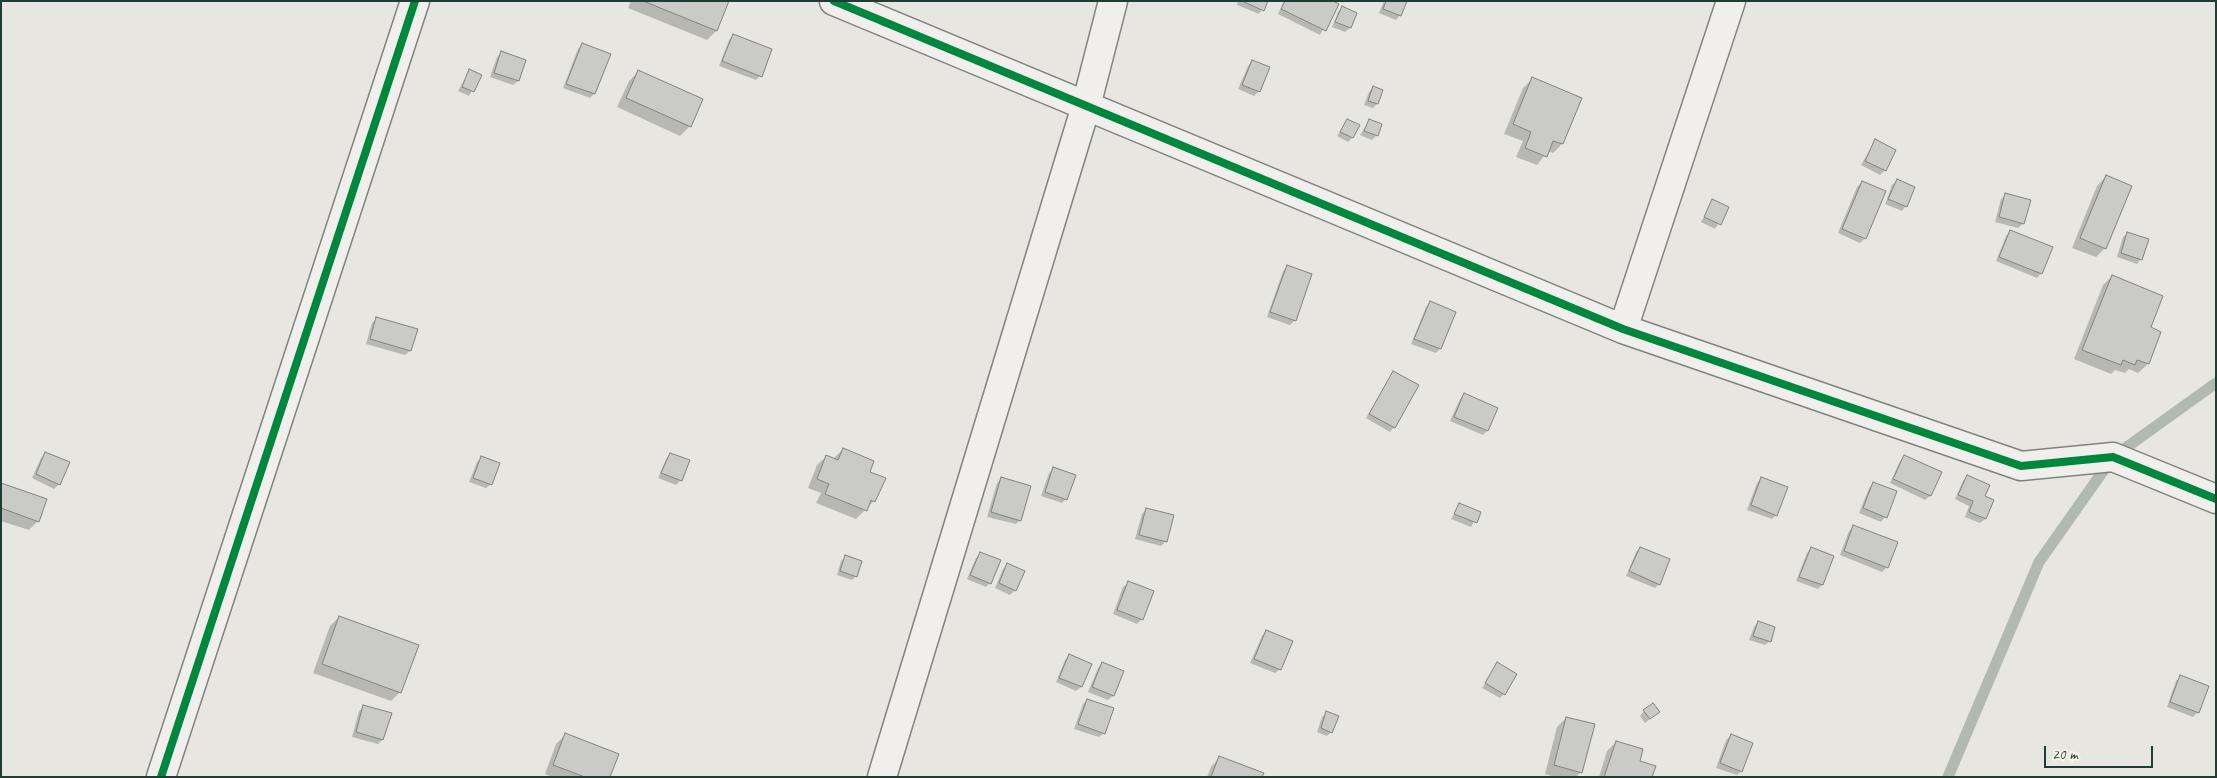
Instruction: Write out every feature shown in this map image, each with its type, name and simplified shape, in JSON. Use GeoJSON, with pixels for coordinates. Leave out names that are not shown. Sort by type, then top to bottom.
{"type":"FeatureCollection","features":[{"type":"Feature","properties":{"kind":"street"},"geometry":{"type":"LineString","coordinates":[[161,777],[415,1]]}},
{"type":"Feature","properties":{"kind":"street"},"geometry":{"type":"LineString","coordinates":[[834,1],[1623,329],[2022,466],[2113,457],[2216,499]]}},
{"type":"Feature","properties":{"kind":"street"},"geometry":{"type":"LineString","coordinates":[[882,777],[1086,106],[1113,1]]}},
{"type":"Feature","properties":{"kind":"street"},"geometry":{"type":"LineString","coordinates":[[1623,329],[1731,1]]}},
{"type":"Feature","properties":{"kind":"building"},"geometry":{"type":"Polygon","coordinates":[[[643,1],[729,1],[717,31],[643,1]]]}},
{"type":"Feature","properties":{"kind":"building"},"geometry":{"type":"Polygon","coordinates":[[[1242,1],[1268,1],[1264,11],[1242,1]]]}},
{"type":"Feature","properties":{"kind":"building"},"geometry":{"type":"Polygon","coordinates":[[[1285,1],[1333,1],[1339,4],[1326,31],[1281,9],[1285,1]]]}},
{"type":"Feature","properties":{"kind":"building"},"geometry":{"type":"Polygon","coordinates":[[[1386,1],[1407,1],[1401,16],[1383,9],[1386,1]]]}},
{"type":"Feature","properties":{"kind":"building"},"geometry":{"type":"Polygon","coordinates":[[[1342,6],[1357,13],[1351,28],[1335,22],[1342,6]]]}},
{"type":"Feature","properties":{"kind":"building"},"geometry":{"type":"Polygon","coordinates":[[[733,34],[772,49],[762,77],[722,61],[733,34]]]}},
{"type":"Feature","properties":{"kind":"building"},"geometry":{"type":"Polygon","coordinates":[[[582,43],[611,54],[595,94],[566,84],[582,43]]]}},
{"type":"Feature","properties":{"kind":"building"},"geometry":{"type":"Polygon","coordinates":[[[501,51],[526,60],[519,81],[494,73],[501,51]]]}},
{"type":"Feature","properties":{"kind":"building"},"geometry":{"type":"Polygon","coordinates":[[[1252,60],[1270,67],[1260,92],[1242,85],[1252,60]]]}},
{"type":"Feature","properties":{"kind":"building"},"geometry":{"type":"Polygon","coordinates":[[[469,69],[482,75],[474,92],[462,87],[469,69]]]}},
{"type":"Feature","properties":{"kind":"building"},"geometry":{"type":"Polygon","coordinates":[[[638,70],[703,99],[691,127],[626,98],[638,70]]]}},
{"type":"Feature","properties":{"kind":"building"},"geometry":{"type":"Polygon","coordinates":[[[1532,77],[1582,98],[1563,144],[1553,141],[1547,157],[1525,148],[1531,132],[1513,124],[1532,77]]]}},
{"type":"Feature","properties":{"kind":"building"},"geometry":{"type":"Polygon","coordinates":[[[1373,86],[1383,90],[1378,104],[1368,101],[1373,86]]]}},
{"type":"Feature","properties":{"kind":"building"},"geometry":{"type":"Polygon","coordinates":[[[1347,119],[1360,125],[1353,138],[1340,132],[1347,119]]]}},
{"type":"Feature","properties":{"kind":"building"},"geometry":{"type":"Polygon","coordinates":[[[1369,119],[1382,124],[1378,136],[1364,131],[1369,119]]]}},
{"type":"Feature","properties":{"kind":"building"},"geometry":{"type":"Polygon","coordinates":[[[1875,139],[1896,150],[1886,171],[1865,161],[1875,139]]]}},
{"type":"Feature","properties":{"kind":"building"},"geometry":{"type":"Polygon","coordinates":[[[2106,175],[2132,186],[2106,249],[2080,238],[2106,175]]]}},
{"type":"Feature","properties":{"kind":"building"},"geometry":{"type":"Polygon","coordinates":[[[1897,179],[1915,187],[1907,207],[1888,199],[1897,179]]]}},
{"type":"Feature","properties":{"kind":"building"},"geometry":{"type":"Polygon","coordinates":[[[1862,181],[1886,191],[1866,239],[1842,229],[1862,181]]]}},
{"type":"Feature","properties":{"kind":"building"},"geometry":{"type":"Polygon","coordinates":[[[2005,193],[2031,200],[2024,224],[1999,217],[2005,193]]]}},
{"type":"Feature","properties":{"kind":"building"},"geometry":{"type":"Polygon","coordinates":[[[1712,199],[1729,207],[1721,225],[1704,217],[1712,199]]]}},
{"type":"Feature","properties":{"kind":"building"},"geometry":{"type":"Polygon","coordinates":[[[2010,230],[2053,247],[2042,274],[1999,257],[2010,230]]]}},
{"type":"Feature","properties":{"kind":"building"},"geometry":{"type":"Polygon","coordinates":[[[2127,232],[2149,239],[2142,260],[2121,253],[2127,232]]]}},
{"type":"Feature","properties":{"kind":"building"},"geometry":{"type":"Polygon","coordinates":[[[1287,265],[1312,274],[1296,321],[1270,312],[1287,265]]]}},
{"type":"Feature","properties":{"kind":"building"},"geometry":{"type":"Polygon","coordinates":[[[2112,275],[2163,296],[2151,327],[2161,332],[2149,364],[2137,360],[2135,365],[2123,360],[2121,365],[2082,350],[2112,275]]]}},
{"type":"Feature","properties":{"kind":"building"},"geometry":{"type":"Polygon","coordinates":[[[1430,301],[1456,312],[1441,349],[1414,339],[1430,301]]]}},
{"type":"Feature","properties":{"kind":"building"},"geometry":{"type":"Polygon","coordinates":[[[376,317],[418,329],[411,351],[370,339],[376,317]]]}},
{"type":"Feature","properties":{"kind":"building"},"geometry":{"type":"Polygon","coordinates":[[[1393,371],[1419,385],[1395,428],[1369,414],[1393,371]]]}},
{"type":"Feature","properties":{"kind":"building"},"geometry":{"type":"Polygon","coordinates":[[[1464,393],[1498,408],[1488,431],[1454,417],[1464,393]]]}},
{"type":"Feature","properties":{"kind":"building"},"geometry":{"type":"Polygon","coordinates":[[[843,448],[874,461],[870,472],[886,478],[875,502],[871,500],[867,511],[825,494],[829,484],[817,479],[826,455],[838,460],[843,448]]]}},
{"type":"Feature","properties":{"kind":"building"},"geometry":{"type":"Polygon","coordinates":[[[45,452],[70,462],[60,485],[36,474],[45,452]]]}},
{"type":"Feature","properties":{"kind":"building"},"geometry":{"type":"Polygon","coordinates":[[[670,453],[690,460],[682,481],[661,473],[670,453]]]}},
{"type":"Feature","properties":{"kind":"building"},"geometry":{"type":"Polygon","coordinates":[[[1904,455],[1942,472],[1931,496],[1893,479],[1904,455]]]}},
{"type":"Feature","properties":{"kind":"building"},"geometry":{"type":"Polygon","coordinates":[[[481,456],[500,463],[492,485],[473,478],[481,456]]]}},
{"type":"Feature","properties":{"kind":"building"},"geometry":{"type":"Polygon","coordinates":[[[1053,467],[1076,475],[1067,500],[1045,492],[1053,467]]]}},
{"type":"Feature","properties":{"kind":"building"},"geometry":{"type":"Polygon","coordinates":[[[1967,475],[1990,485],[1985,496],[1994,500],[1986,519],[1969,512],[1973,501],[1958,495],[1967,475]]]}},
{"type":"Feature","properties":{"kind":"building"},"geometry":{"type":"Polygon","coordinates":[[[1001,477],[1031,486],[1021,521],[991,512],[1001,477]]]}},
{"type":"Feature","properties":{"kind":"building"},"geometry":{"type":"Polygon","coordinates":[[[1761,477],[1788,487],[1777,516],[1751,505],[1761,477]]]}},
{"type":"Feature","properties":{"kind":"building"},"geometry":{"type":"Polygon","coordinates":[[[1873,482],[1897,491],[1887,518],[1863,508],[1873,482]]]}},
{"type":"Feature","properties":{"kind":"building"},"geometry":{"type":"Polygon","coordinates":[[[1,483],[47,499],[39,522],[1,508],[1,483]]]}},
{"type":"Feature","properties":{"kind":"building"},"geometry":{"type":"Polygon","coordinates":[[[1459,503],[1481,512],[1477,523],[1454,514],[1459,503]]]}},
{"type":"Feature","properties":{"kind":"building"},"geometry":{"type":"Polygon","coordinates":[[[1146,508],[1174,515],[1167,542],[1139,535],[1146,508]]]}},
{"type":"Feature","properties":{"kind":"building"},"geometry":{"type":"Polygon","coordinates":[[[1853,525],[1898,542],[1888,568],[1844,551],[1853,525]]]}},
{"type":"Feature","properties":{"kind":"building"},"geometry":{"type":"Polygon","coordinates":[[[1640,547],[1670,559],[1660,585],[1629,571],[1640,547]]]}},
{"type":"Feature","properties":{"kind":"building"},"geometry":{"type":"Polygon","coordinates":[[[1811,547],[1834,556],[1823,585],[1799,577],[1811,547]]]}},
{"type":"Feature","properties":{"kind":"building"},"geometry":{"type":"Polygon","coordinates":[[[980,552],[1001,560],[991,584],[970,575],[980,552]]]}},
{"type":"Feature","properties":{"kind":"building"},"geometry":{"type":"Polygon","coordinates":[[[845,555],[862,561],[857,577],[840,571],[845,555]]]}},
{"type":"Feature","properties":{"kind":"building"},"geometry":{"type":"Polygon","coordinates":[[[1007,563],[1025,571],[1016,591],[999,583],[1007,563]]]}},
{"type":"Feature","properties":{"kind":"building"},"geometry":{"type":"Polygon","coordinates":[[[1128,581],[1154,591],[1143,620],[1117,610],[1128,581]]]}},
{"type":"Feature","properties":{"kind":"building"},"geometry":{"type":"Polygon","coordinates":[[[339,616],[419,645],[401,693],[322,664],[339,616]]]}},
{"type":"Feature","properties":{"kind":"building"},"geometry":{"type":"Polygon","coordinates":[[[1758,621],[1775,627],[1771,642],[1753,636],[1758,621]]]}},
{"type":"Feature","properties":{"kind":"building"},"geometry":{"type":"Polygon","coordinates":[[[1266,630],[1293,641],[1281,670],[1254,659],[1266,630]]]}},
{"type":"Feature","properties":{"kind":"building"},"geometry":{"type":"Polygon","coordinates":[[[1069,654],[1092,664],[1082,687],[1059,678],[1069,654]]]}},
{"type":"Feature","properties":{"kind":"building"},"geometry":{"type":"Polygon","coordinates":[[[1102,662],[1124,671],[1114,696],[1092,687],[1102,662]]]}},
{"type":"Feature","properties":{"kind":"building"},"geometry":{"type":"Polygon","coordinates":[[[1497,662],[1517,674],[1505,695],[1485,683],[1497,662]]]}},
{"type":"Feature","properties":{"kind":"building"},"geometry":{"type":"Polygon","coordinates":[[[2180,675],[2209,686],[2199,713],[2170,702],[2180,675]]]}},
{"type":"Feature","properties":{"kind":"building"},"geometry":{"type":"Polygon","coordinates":[[[1087,699],[1114,708],[1105,734],[1078,724],[1087,699]]]}},
{"type":"Feature","properties":{"kind":"building"},"geometry":{"type":"Polygon","coordinates":[[[1653,703],[1660,712],[1650,719],[1643,710],[1653,703]]]}},
{"type":"Feature","properties":{"kind":"building"},"geometry":{"type":"Polygon","coordinates":[[[363,705],[392,713],[383,740],[356,732],[363,705]]]}},
{"type":"Feature","properties":{"kind":"building"},"geometry":{"type":"Polygon","coordinates":[[[1326,711],[1339,716],[1332,733],[1321,728],[1326,711]]]}},
{"type":"Feature","properties":{"kind":"building"},"geometry":{"type":"Polygon","coordinates":[[[1566,717],[1595,724],[1582,773],[1554,765],[1566,717]]]}},
{"type":"Feature","properties":{"kind":"building"},"geometry":{"type":"Polygon","coordinates":[[[565,733],[619,754],[610,777],[585,777],[553,765],[565,733]]]}},
{"type":"Feature","properties":{"kind":"building"},"geometry":{"type":"Polygon","coordinates":[[[1731,734],[1753,743],[1742,772],[1720,763],[1731,734]]]}},
{"type":"Feature","properties":{"kind":"building"},"geometry":{"type":"Polygon","coordinates":[[[1616,741],[1643,749],[1640,761],[1656,766],[1652,777],[1604,777],[1616,741]]]}},
{"type":"Feature","properties":{"kind":"building"},"geometry":{"type":"Polygon","coordinates":[[[1219,756],[1264,773],[1262,777],[1211,777],[1219,756]]]}},
{"type":"Feature","properties":{"kind":"waterway"},"geometry":{"type":"LineString","coordinates":[[1948,777],[2039,562],[2113,457],[2216,383]]}},
{"type":"Feature","properties":{"kind":"cycle path"},"geometry":{"type":"LineString","coordinates":[[161,777],[415,1]]}},
{"type":"Feature","properties":{"kind":"cycle path"},"geometry":{"type":"LineString","coordinates":[[834,1],[1623,329],[2021,466],[2113,457],[2216,499]]}}]}
